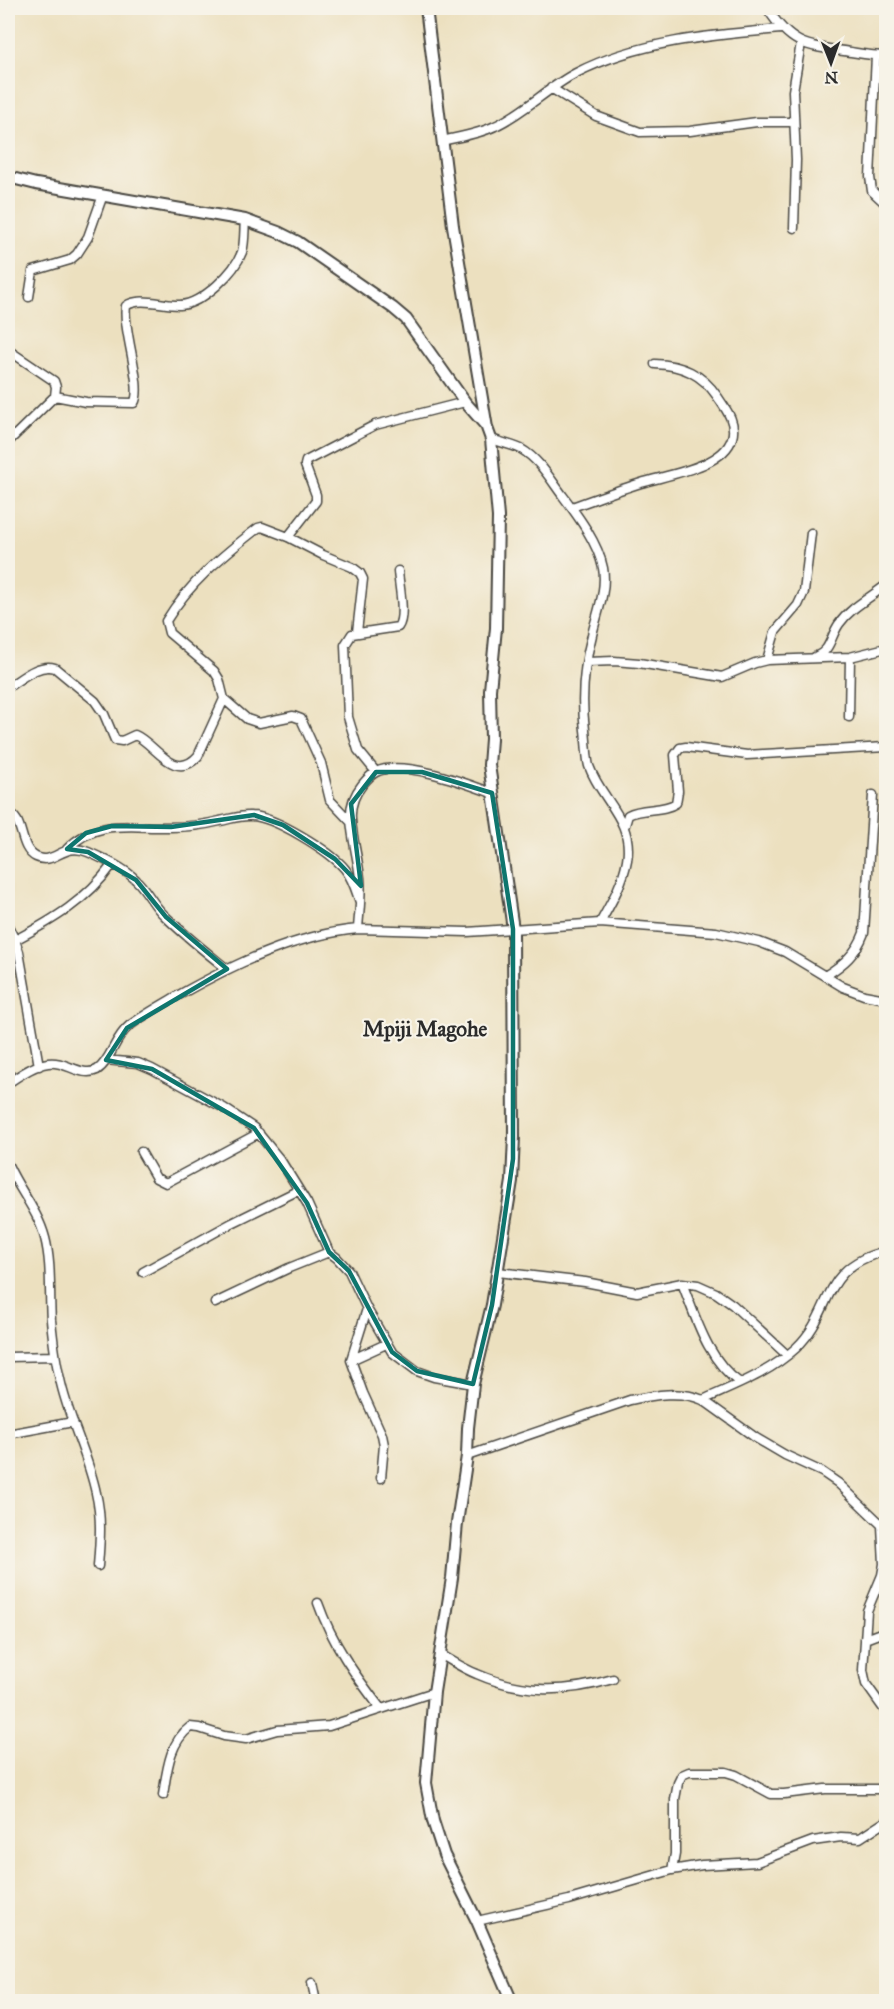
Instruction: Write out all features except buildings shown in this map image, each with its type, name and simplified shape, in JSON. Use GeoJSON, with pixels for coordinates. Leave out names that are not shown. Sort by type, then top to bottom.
{"type":"FeatureCollection","features":[{"type":"Feature","properties":{"kind":"street"},"geometry":{"type":"LineString","coordinates":[[426,8],[453,226],[489,433],[498,517],[496,628],[490,690],[489,765],[513,929],[512,1181],[498,1272],[473,1384],[467,1456],[452,1578],[434,1692],[426,1768],[428,1803],[444,1855],[477,1921],[512,2001]]}},
{"type":"Feature","properties":{"kind":"street"},"geometry":{"type":"LineString","coordinates":[[771,9],[781,29],[801,43],[822,49],[886,56]]}},
{"type":"Feature","properties":{"kind":"street"},"geometry":{"type":"LineString","coordinates":[[442,141],[495,126],[550,88],[577,73],[624,53],[665,43],[781,29]]}},
{"type":"Feature","properties":{"kind":"street"},"geometry":{"type":"LineString","coordinates":[[795,228],[796,160],[793,91],[801,43]]}},
{"type":"Feature","properties":{"kind":"street"},"geometry":{"type":"LineString","coordinates":[[876,56],[870,177],[872,191],[886,204]]}},
{"type":"Feature","properties":{"kind":"street"},"geometry":{"type":"LineString","coordinates":[[550,88],[596,116],[640,132],[681,132],[757,122],[794,122]]}},
{"type":"Feature","properties":{"kind":"street"},"geometry":{"type":"LineString","coordinates":[[8,177],[36,184],[244,220],[278,232],[298,242],[406,319],[489,433],[528,454],[541,466],[572,507],[595,546],[603,574],[601,596],[587,662],[584,711],[588,764],[625,825]]}},
{"type":"Feature","properties":{"kind":"street"},"geometry":{"type":"LineString","coordinates":[[28,297],[33,271],[70,260],[82,248],[103,195]]}},
{"type":"Feature","properties":{"kind":"street"},"geometry":{"type":"LineString","coordinates":[[55,396],[86,402],[134,404],[136,386],[128,337],[126,306],[140,302],[184,305],[221,283],[235,266],[242,252],[244,220]]}},
{"type":"Feature","properties":{"kind":"street"},"geometry":{"type":"LineString","coordinates":[[8,350],[54,381],[56,387],[55,396],[8,442]]}},
{"type":"Feature","properties":{"kind":"street"},"geometry":{"type":"LineString","coordinates":[[572,507],[692,469],[723,452],[729,446],[734,427],[727,411],[706,381],[672,365],[655,364]]}},
{"type":"Feature","properties":{"kind":"street"},"geometry":{"type":"LineString","coordinates":[[288,537],[316,501],[305,465],[306,461],[375,425],[465,402]]}},
{"type":"Feature","properties":{"kind":"street"},"geometry":{"type":"LineString","coordinates":[[688,480],[692,469]]}},
{"type":"Feature","properties":{"kind":"street"},"geometry":{"type":"LineString","coordinates":[[351,820],[330,800],[321,763],[301,719],[293,716],[259,723],[247,718],[224,699],[219,679],[214,671],[169,633],[166,621],[198,579],[258,528],[267,528],[352,567],[360,573],[363,579],[357,632]]}},
{"type":"Feature","properties":{"kind":"street"},"geometry":{"type":"LineString","coordinates":[[767,660],[775,633],[798,605],[804,592],[811,533]]}},
{"type":"Feature","properties":{"kind":"street"},"geometry":{"type":"LineString","coordinates":[[376,772],[358,750],[348,717],[345,645],[348,638],[357,632],[398,627],[401,624],[402,609],[398,572]]}},
{"type":"Feature","properties":{"kind":"street"},"geometry":{"type":"LineString","coordinates":[[808,659],[825,651],[847,614],[886,585]]}},
{"type":"Feature","properties":{"kind":"street"},"geometry":{"type":"LineString","coordinates":[[587,662],[639,663],[722,677],[767,660],[849,657],[886,648]]}},
{"type":"Feature","properties":{"kind":"street"},"geometry":{"type":"LineString","coordinates":[[849,657],[849,717]]}},
{"type":"Feature","properties":{"kind":"street"},"geometry":{"type":"LineString","coordinates":[[8,687],[40,668],[48,666],[55,668],[95,701],[104,714],[115,740],[122,741],[135,735],[164,759],[174,764],[184,765],[191,763],[198,756],[224,699]]}},
{"type":"Feature","properties":{"kind":"street"},"geometry":{"type":"LineString","coordinates":[[600,923],[623,877],[628,859],[625,825],[628,815],[672,806],[676,803],[678,792],[675,755],[680,748],[763,755],[886,747]]}},
{"type":"Feature","properties":{"kind":"street"},"geometry":{"type":"LineString","coordinates":[[358,929],[360,880],[351,820],[351,804],[355,794],[369,778],[376,772],[390,769],[422,772],[445,776],[492,793]]}},
{"type":"Feature","properties":{"kind":"street"},"geometry":{"type":"LineString","coordinates":[[825,976],[849,960],[860,945],[864,933],[873,795]]}},
{"type":"Feature","properties":{"kind":"street"},"geometry":{"type":"LineString","coordinates":[[8,813],[16,819],[26,847],[34,856],[48,858],[58,855],[86,833],[112,826],[171,827],[199,825],[240,816],[267,817],[335,859],[351,878],[360,903]]}},
{"type":"Feature","properties":{"kind":"street"},"geometry":{"type":"LineString","coordinates":[[67,849],[74,848],[88,852],[136,880],[166,917],[227,969]]}},
{"type":"Feature","properties":{"kind":"street"},"geometry":{"type":"LineString","coordinates":[[15,940],[70,908],[100,881],[112,865]]}},
{"type":"Feature","properties":{"kind":"street"},"geometry":{"type":"LineString","coordinates":[[8,1083],[39,1066],[58,1063],[87,1072],[99,1068],[106,1060],[115,1040],[127,1028],[227,969],[300,940],[358,929],[456,932],[600,923],[692,929],[739,937],[785,952],[853,991],[886,999]]}},
{"type":"Feature","properties":{"kind":"street"},"geometry":{"type":"LineString","coordinates":[[8,926],[15,940],[32,1019],[39,1066]]}},
{"type":"Feature","properties":{"kind":"street"},"geometry":{"type":"LineString","coordinates":[[106,1060],[138,1063],[152,1069],[240,1118],[259,1133],[299,1190],[329,1252],[349,1271],[386,1344],[402,1361],[417,1371],[434,1377],[473,1384]]}},
{"type":"Feature","properties":{"kind":"street"},"geometry":{"type":"LineString","coordinates":[[141,1152],[156,1178],[166,1183],[259,1133]]}},
{"type":"Feature","properties":{"kind":"street"},"geometry":{"type":"LineString","coordinates":[[8,1165],[39,1219],[45,1236],[55,1356],[63,1394],[96,1493],[101,1527],[99,1566]]}},
{"type":"Feature","properties":{"kind":"street"},"geometry":{"type":"LineString","coordinates":[[143,1272],[232,1223],[299,1190]]}},
{"type":"Feature","properties":{"kind":"street"},"geometry":{"type":"LineString","coordinates":[[704,1400],[765,1372],[787,1355],[803,1340],[835,1282],[843,1273],[873,1255],[886,1251]]}},
{"type":"Feature","properties":{"kind":"street"},"geometry":{"type":"LineString","coordinates":[[215,1303],[288,1268],[329,1252]]}},
{"type":"Feature","properties":{"kind":"street"},"geometry":{"type":"LineString","coordinates":[[498,1272],[585,1282],[637,1292],[682,1283],[698,1285],[716,1293],[754,1323],[787,1355]]}},
{"type":"Feature","properties":{"kind":"street"},"geometry":{"type":"LineString","coordinates":[[682,1283],[713,1354],[728,1375],[740,1383]]}},
{"type":"Feature","properties":{"kind":"street"},"geometry":{"type":"LineString","coordinates":[[367,1309],[351,1360],[382,1435],[384,1445],[381,1478]]}},
{"type":"Feature","properties":{"kind":"street"},"geometry":{"type":"LineString","coordinates":[[351,1360],[386,1344]]}},
{"type":"Feature","properties":{"kind":"street"},"geometry":{"type":"LineString","coordinates":[[8,1357],[55,1356]]}},
{"type":"Feature","properties":{"kind":"street"},"geometry":{"type":"LineString","coordinates":[[467,1456],[630,1400],[680,1394],[704,1400],[756,1438],[784,1455],[822,1472],[838,1483],[884,1527],[884,1564],[882,1575],[867,1611],[863,1670],[866,1684],[886,1712]]}},
{"type":"Feature","properties":{"kind":"street"},"geometry":{"type":"LineString","coordinates":[[8,1434],[73,1422]]}},
{"type":"Feature","properties":{"kind":"street"},"geometry":{"type":"LineString","coordinates":[[318,1603],[339,1652],[381,1709]]}},
{"type":"Feature","properties":{"kind":"street"},"geometry":{"type":"LineString","coordinates":[[865,1639],[886,1631]]}},
{"type":"Feature","properties":{"kind":"street"},"geometry":{"type":"LineString","coordinates":[[441,1654],[476,1674],[504,1684],[533,1689],[573,1689],[613,1679]]}},
{"type":"Feature","properties":{"kind":"street"},"geometry":{"type":"LineString","coordinates":[[163,1795],[171,1755],[179,1737],[190,1727],[246,1739],[277,1730],[329,1726],[434,1692]]}},
{"type":"Feature","properties":{"kind":"street"},"geometry":{"type":"LineString","coordinates":[[672,1870],[676,1843],[675,1799],[682,1775],[689,1772],[726,1772],[771,1794],[825,1789],[886,1789]]}},
{"type":"Feature","properties":{"kind":"street"},"geometry":{"type":"LineString","coordinates":[[477,1921],[569,1900],[672,1870],[702,1865],[757,1862],[813,1841],[860,1838],[886,1821]]}},
{"type":"Feature","properties":{"kind":"street"},"geometry":{"type":"LineString","coordinates":[[312,1983],[316,2001]]}},
{"type":"Feature","properties":{"kind":"highlighted area"},"geometry":{"type":"Polygon","coordinates":[[[376,772],[422,772],[492,793],[513,929],[513,1159],[492,1305],[473,1384],[417,1371],[392,1352],[349,1271],[329,1252],[307,1203],[254,1128],[152,1069],[106,1060],[127,1028],[227,969],[166,917],[136,880],[88,852],[67,849],[86,833],[112,826],[171,827],[254,815],[283,825],[335,859],[361,886],[351,804],[376,772]]]}},
{"type":"Feature","properties":{"kind":"district","name":"Mpiji Magohe"},"geometry":{"type":"Point","coordinates":[425,1029]}}]}
